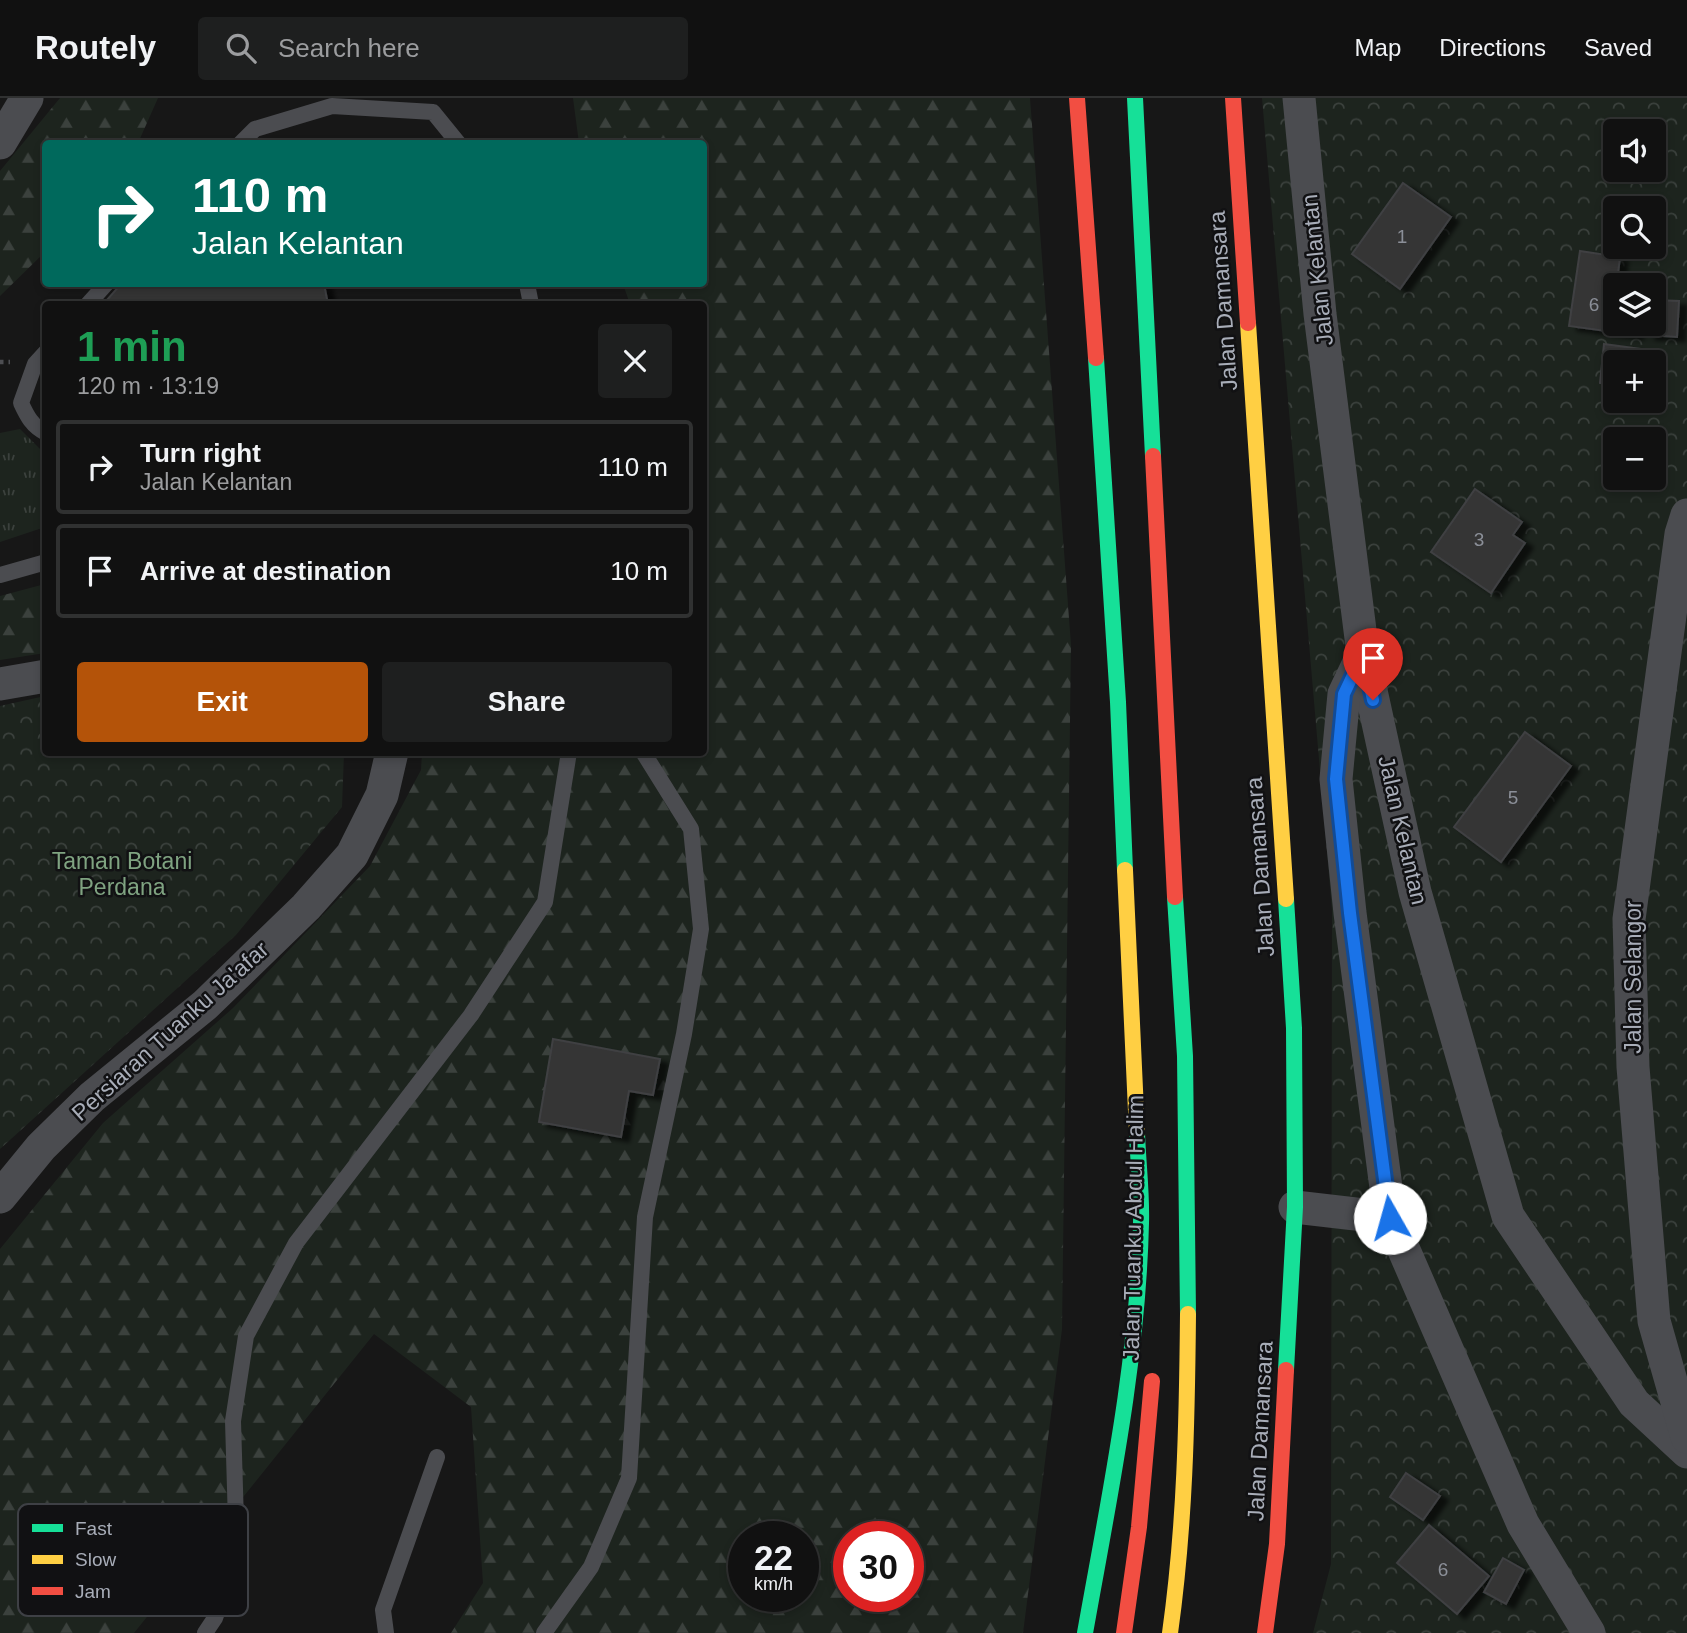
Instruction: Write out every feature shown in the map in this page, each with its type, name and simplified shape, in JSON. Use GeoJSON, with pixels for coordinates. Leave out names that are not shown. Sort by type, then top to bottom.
{"type":"FeatureCollection","features":[{"type":"Feature","properties":{"kind":"main road"},"geometry":{"type":"LineString","coordinates":[[1077,98],[1118,702],[1141,1223],[1133,1345],[1114,1472],[1085,1633]]}},
{"type":"Feature","properties":{"kind":"main road"},"geometry":{"type":"LineString","coordinates":[[1129,98],[1136,135]]}},
{"type":"Feature","properties":{"kind":"main road"},"geometry":{"type":"LineString","coordinates":[[1135,98],[1185,1056],[1187,1448],[1177,1581],[1170,1633]]}},
{"type":"Feature","properties":{"kind":"main road","name":"Jalan Damansara"},"geometry":{"type":"LineString","coordinates":[[1233,98],[1294,1028],[1295,1207],[1277,1544],[1265,1633]]}},
{"type":"Feature","properties":{"kind":"main road"},"geometry":{"type":"LineString","coordinates":[[1164,969],[1171,823]]}},
{"type":"Feature","properties":{"kind":"main road","name":"Jalan Tuanku Abdul Halim"},"geometry":{"type":"LineString","coordinates":[[1124,1633],[1139,1527],[1154,1360]]}},
{"type":"Feature","properties":{"kind":"street"},"geometry":{"type":"LineString","coordinates":[[0,143],[27,98]]}},
{"type":"Feature","properties":{"kind":"street","name":"Jalan Kelantan"},"geometry":{"type":"LineString","coordinates":[[1299,98],[1320,314],[1363,654],[1415,892],[1508,1216],[1634,1403],[1687,1452]]}},
{"type":"Feature","properties":{"kind":"street","name":"Jalan Selangor"},"geometry":{"type":"LineString","coordinates":[[1687,515],[1681,534],[1629,919],[1633,1067],[1654,1321],[1687,1437]]}},
{"type":"Feature","properties":{"kind":"street"},"geometry":{"type":"LineString","coordinates":[[1363,654],[1344,694],[1336,779],[1350,913],[1390,1218],[1523,1524],[1589,1633]]}},
{"type":"Feature","properties":{"kind":"street"},"geometry":{"type":"LineString","coordinates":[[0,684],[42,677]]}},
{"type":"Feature","properties":{"kind":"street","name":"Persiaran Tuanku Ja'afar"},"geometry":{"type":"LineString","coordinates":[[0,1197],[41,1147],[92,1097],[205,1005],[306,907],[352,855],[382,795],[391,756]]}},
{"type":"Feature","properties":{"kind":"street"},"geometry":{"type":"LineString","coordinates":[[1295,1207],[1390,1218]]}},
{"type":"Feature","properties":{"kind":"lane"},"geometry":{"type":"LineString","coordinates":[[244,140],[255,130],[332,106],[430,105],[456,140]]}},
{"type":"Feature","properties":{"kind":"lane"},"geometry":{"type":"LineString","coordinates":[[91,301],[103,287]]}},
{"type":"Feature","properties":{"kind":"lane"},"geometry":{"type":"LineString","coordinates":[[42,356],[35,364],[21,403],[27,417],[42,431]]}},
{"type":"Feature","properties":{"kind":"lane"},"geometry":{"type":"LineString","coordinates":[[0,575],[42,563]]}},
{"type":"Feature","properties":{"kind":"lane"},"geometry":{"type":"LineString","coordinates":[[235,1504],[233,1421],[246,1336],[296,1243],[471,1015],[545,902],[568,756]]}},
{"type":"Feature","properties":{"kind":"lane"},"geometry":{"type":"LineString","coordinates":[[544,1633],[591,1567],[629,1478],[645,1217],[684,1034],[701,929],[691,829],[645,756]]}},
{"type":"Feature","properties":{"kind":"lane"},"geometry":{"type":"LineString","coordinates":[[386,1633],[383,1610],[437,1457]]}},
{"type":"Feature","properties":{"kind":"lane"},"geometry":{"type":"LineString","coordinates":[[205,1633],[216,1616]]}},
{"type":"Feature","properties":{"kind":"green space"},"geometry":{"type":"Polygon","coordinates":[[[60,98],[158,98],[139,140],[42,140],[42,255],[0,296],[0,171],[60,98]]]}},
{"type":"Feature","properties":{"kind":"green space"},"geometry":{"type":"Polygon","coordinates":[[[573,98],[1030,98],[1071,645],[1062,1329],[1023,1633],[451,1633],[483,1583],[471,1407],[374,1334],[238,1504],[18,1504],[18,1616],[148,1616],[134,1633],[0,1633],[0,1249],[103,1123],[233,1008],[370,866],[421,770],[422,756],[707,756],[707,301],[629,301],[624,287],[707,287],[707,140],[579,140],[573,98]]]}},
{"type":"Feature","properties":{"kind":"green space"},"geometry":{"type":"Polygon","coordinates":[[[1262,98],[1687,98],[1687,1633],[1313,1633],[1331,1564],[1332,910],[1262,98]]]}},
{"type":"Feature","properties":{"kind":"green space"},"geometry":{"type":"Polygon","coordinates":[[[20,429],[42,450],[42,528],[0,542],[0,433],[20,429]]]}},
{"type":"Feature","properties":{"kind":"green space"},"geometry":{"type":"Polygon","coordinates":[[[42,585],[42,653],[0,660],[0,596],[42,585]]]}},
{"type":"Feature","properties":{"kind":"green space","name":"Taman Botani Perdana"},"geometry":{"type":"Polygon","coordinates":[[[42,697],[42,756],[344,756],[342,807],[236,935],[0,1149],[0,706],[42,697]]]}},
{"type":"Feature","properties":{"kind":"building"},"geometry":{"type":"Polygon","coordinates":[[[1403,183],[1451,217],[1400,289],[1352,254],[1403,183]]]}},
{"type":"Feature","properties":{"kind":"building"},"geometry":{"type":"Polygon","coordinates":[[[1580,251],[1603,254],[1603,259],[1620,259],[1618,273],[1603,273],[1603,331],[1569,326],[1580,251]]]}},
{"type":"Feature","properties":{"kind":"building"},"geometry":{"type":"Polygon","coordinates":[[[118,287],[325,287],[327,301],[106,301],[118,287]]]}},
{"type":"Feature","properties":{"kind":"building"},"geometry":{"type":"Polygon","coordinates":[[[1666,300],[1679,301],[1677,337],[1662,336],[1666,336],[1666,300]]]}},
{"type":"Feature","properties":{"kind":"building"},"geometry":{"type":"Polygon","coordinates":[[[1604,344],[1642,349],[1642,350],[1603,350],[1604,344]]]}},
{"type":"Feature","properties":{"kind":"building"},"geometry":{"type":"Polygon","coordinates":[[[1603,354],[1603,383],[1600,383],[1603,354]]]}},
{"type":"Feature","properties":{"kind":"building"},"geometry":{"type":"Polygon","coordinates":[[[1475,489],[1522,522],[1513,535],[1525,543],[1491,593],[1431,552],[1475,489]]]}},
{"type":"Feature","properties":{"kind":"building"},"geometry":{"type":"Polygon","coordinates":[[[1525,732],[1571,766],[1501,862],[1454,827],[1525,732]]]}},
{"type":"Feature","properties":{"kind":"building"},"geometry":{"type":"Polygon","coordinates":[[[553,1039],[660,1059],[653,1095],[629,1091],[621,1137],[539,1122],[553,1039]]]}},
{"type":"Feature","properties":{"kind":"building"},"geometry":{"type":"Polygon","coordinates":[[[1406,1473],[1440,1496],[1423,1520],[1390,1497],[1406,1473]]]}},
{"type":"Feature","properties":{"kind":"building"},"geometry":{"type":"Polygon","coordinates":[[[1429,1525],[1489,1576],[1457,1614],[1397,1563],[1429,1525]]]}},
{"type":"Feature","properties":{"kind":"building"},"geometry":{"type":"Polygon","coordinates":[[[1503,1558],[1524,1570],[1506,1604],[1484,1592],[1503,1558]]]}},
{"type":"Feature","properties":{"kind":"traffic: fast"},"geometry":{"type":"LineString","coordinates":[[1135,98],[1153,456]]}},
{"type":"Feature","properties":{"kind":"traffic: fast"},"geometry":{"type":"LineString","coordinates":[[1096,358],[1118,702],[1125,870]]}},
{"type":"Feature","properties":{"kind":"traffic: fast"},"geometry":{"type":"LineString","coordinates":[[1175,897],[1185,1056],[1188,1314]]}},
{"type":"Feature","properties":{"kind":"traffic: fast"},"geometry":{"type":"LineString","coordinates":[[1286,899],[1294,1028],[1295,1207],[1286,1370]]}},
{"type":"Feature","properties":{"kind":"traffic: fast"},"geometry":{"type":"LineString","coordinates":[[1085,1633],[1121,1429],[1134,1326],[1141,1212],[1137,1133]]}},
{"type":"Feature","properties":{"kind":"traffic: slow"},"geometry":{"type":"LineString","coordinates":[[1248,323],[1286,899]]}},
{"type":"Feature","properties":{"kind":"traffic: slow"},"geometry":{"type":"LineString","coordinates":[[1125,870],[1137,1133]]}},
{"type":"Feature","properties":{"kind":"traffic: slow"},"geometry":{"type":"LineString","coordinates":[[1170,1633],[1182,1514],[1188,1314]]}},
{"type":"Feature","properties":{"kind":"traffic: jam"},"geometry":{"type":"LineString","coordinates":[[1077,98],[1096,358]]}},
{"type":"Feature","properties":{"kind":"traffic: jam"},"geometry":{"type":"LineString","coordinates":[[1233,98],[1248,323]]}},
{"type":"Feature","properties":{"kind":"traffic: jam"},"geometry":{"type":"LineString","coordinates":[[1153,456],[1175,897]]}},
{"type":"Feature","properties":{"kind":"traffic: jam"},"geometry":{"type":"LineString","coordinates":[[1265,1633],[1277,1544],[1286,1370]]}},
{"type":"Feature","properties":{"kind":"traffic: jam"},"geometry":{"type":"LineString","coordinates":[[1124,1633],[1139,1527],[1152,1381]]}},
{"type":"Feature","properties":{"kind":"route"},"geometry":{"type":"LineString","coordinates":[[1373,700],[1363,654],[1344,694],[1336,779],[1350,913],[1390,1218]]}}]}
